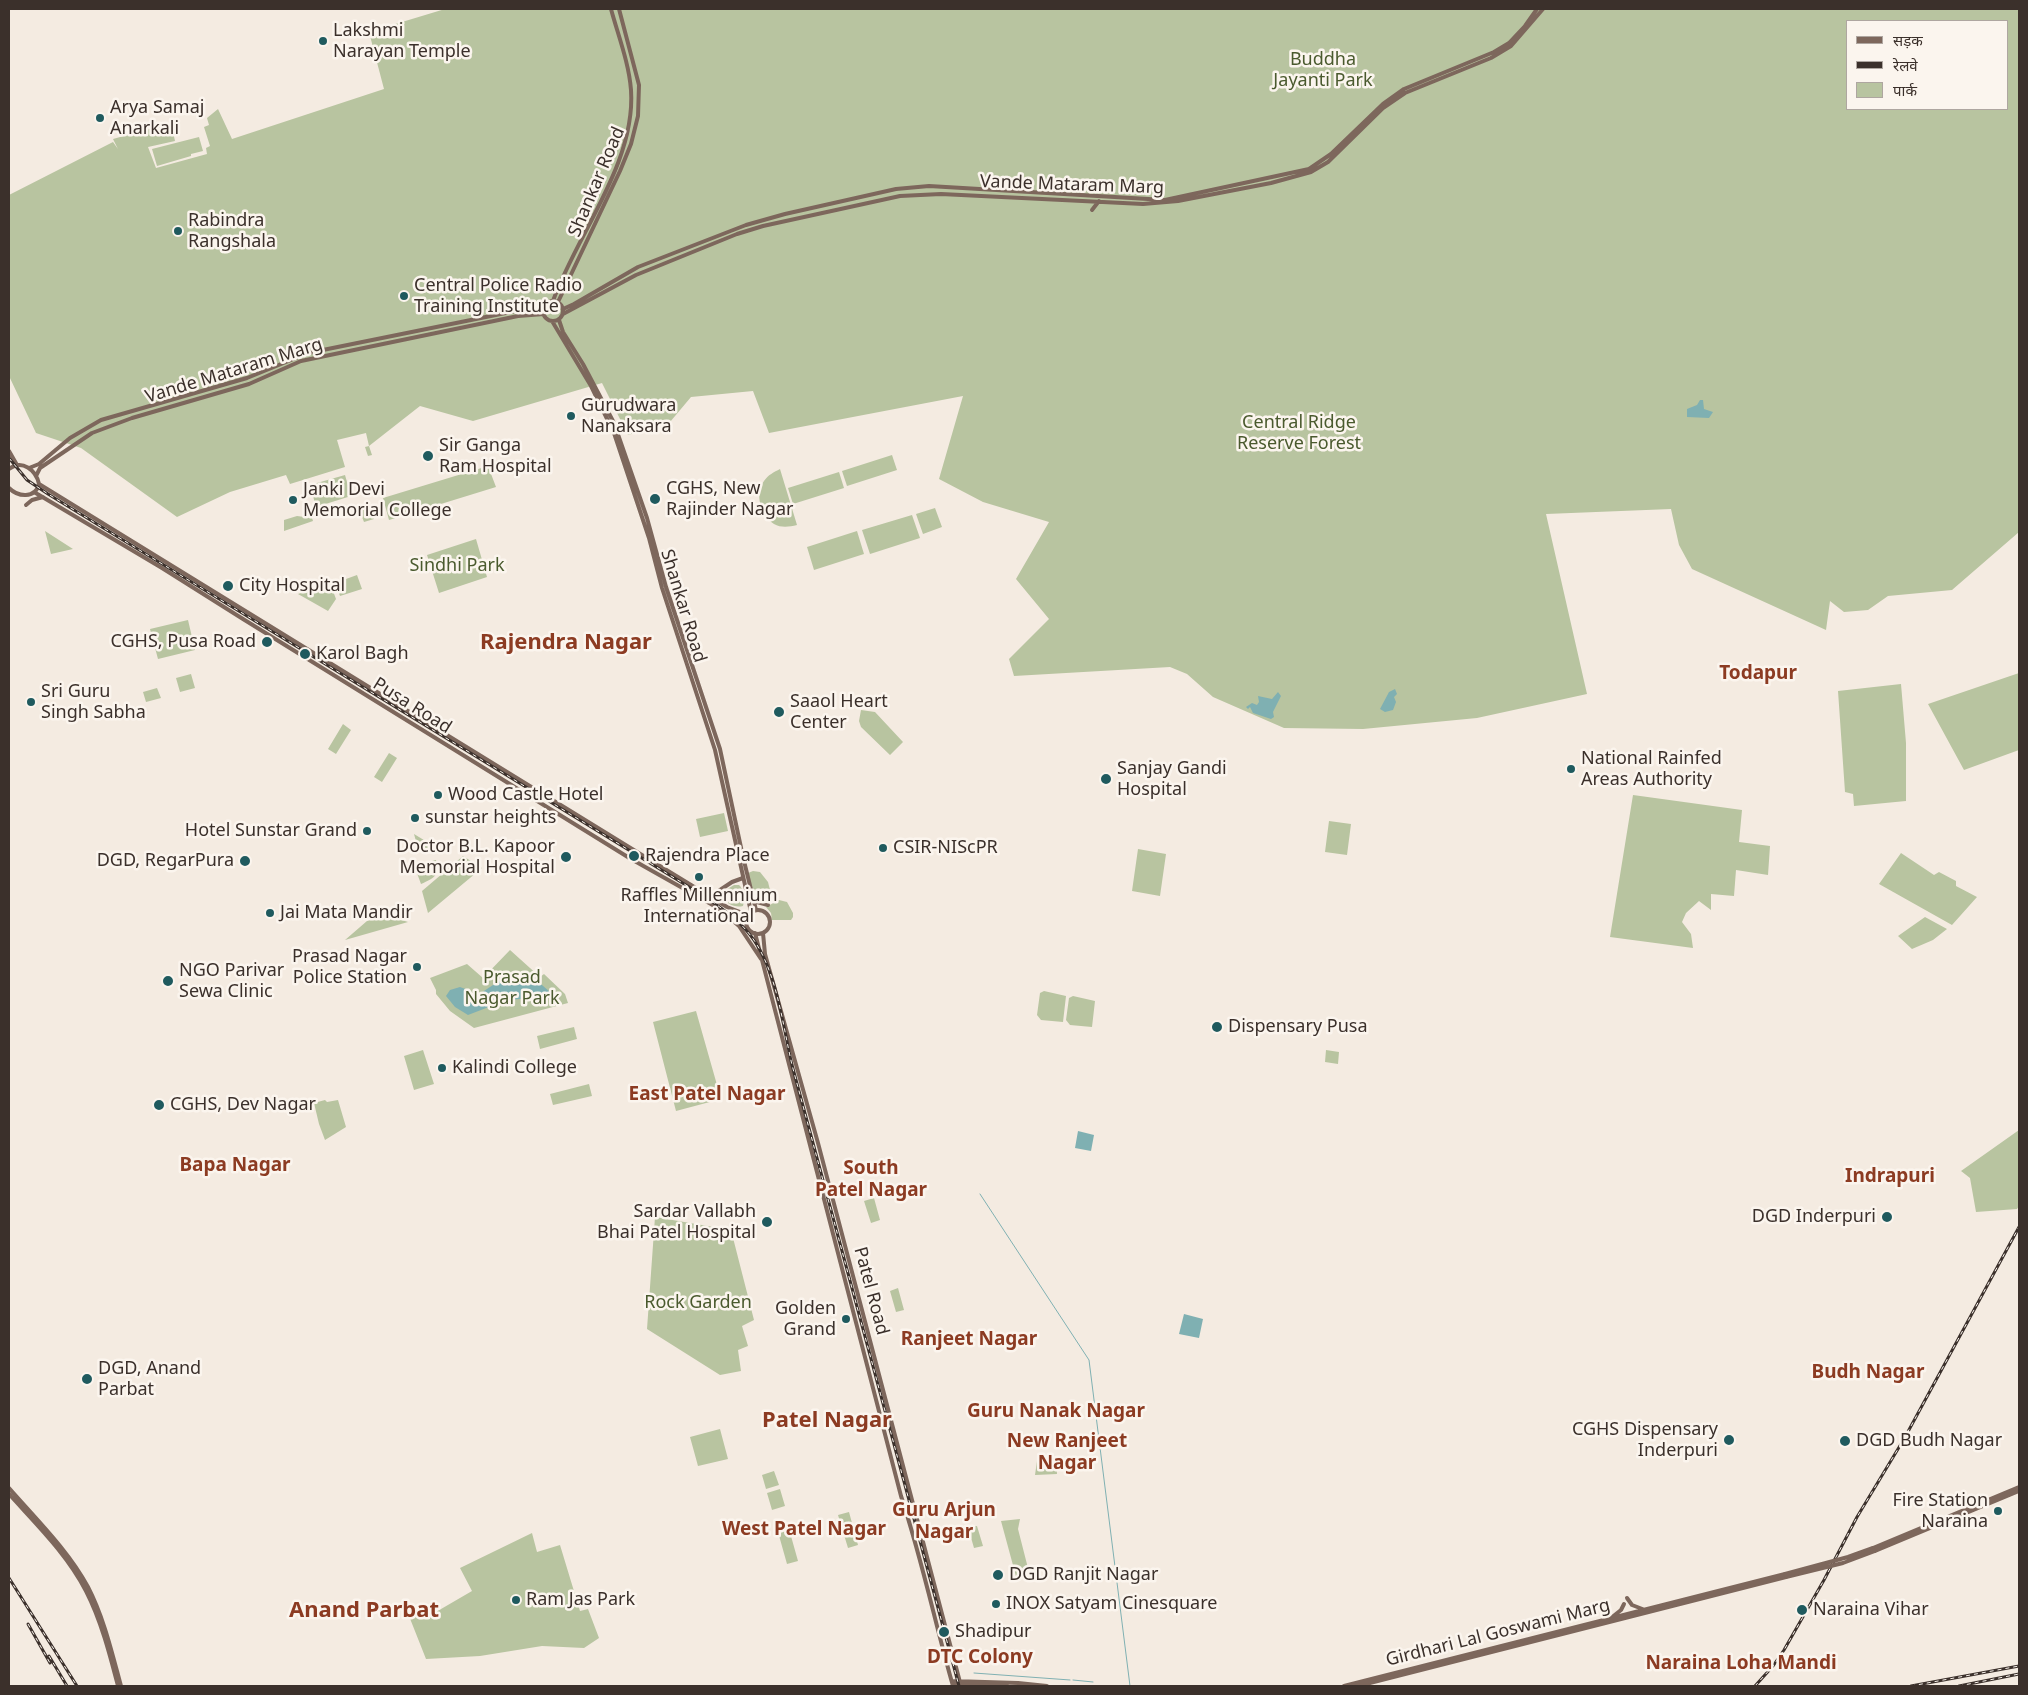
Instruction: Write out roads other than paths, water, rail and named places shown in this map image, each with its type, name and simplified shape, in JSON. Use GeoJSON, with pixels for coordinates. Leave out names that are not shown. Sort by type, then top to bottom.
{"type":"FeatureCollection","features":[{"type":"Feature","properties":{"kind":"main road","name":"Shankar Road"},"geometry":{"type":"LineString","coordinates":[[553,301],[616,168],[626,141],[631,116],[631,88],[611,9]]}},
{"type":"Feature","properties":{"kind":"main road","name":"Shankar Road"},"geometry":{"type":"LineString","coordinates":[[558,302],[620,171],[631,144],[638,116],[639,85],[619,9]]}},
{"type":"Feature","properties":{"kind":"main road","name":"Vande Mataram Marg"},"geometry":{"type":"LineString","coordinates":[[563,309],[638,267],[746,225],[785,214],[896,189],[929,186],[1165,200],[1309,169],[1322,162],[1383,104],[1404,89],[1494,52],[1509,43],[1525,26],[1537,9]]}},
{"type":"Feature","properties":{"kind":"main road","name":"Vande Mataram Marg"},"geometry":{"type":"LineString","coordinates":[[563,314],[636,275],[738,234],[763,226],[900,196],[940,194],[1143,204],[1178,201],[1264,184],[1310,172],[1328,162],[1383,108],[1405,93],[1491,58],[1511,46],[1543,9]]}},
{"type":"Feature","properties":{"kind":"main road"},"geometry":{"type":"LineString","coordinates":[[1092,210],[1099,202]]}},
{"type":"Feature","properties":{"kind":"main road"},"geometry":{"type":"LineString","coordinates":[[553,301],[558,302],[563,309],[563,314],[559,320],[552,321],[544,314],[545,305],[553,301]]}},
{"type":"Feature","properties":{"kind":"main road","name":"Vande Mataram Marg"},"geometry":{"type":"LineString","coordinates":[[29,468],[40,464],[70,438],[101,420],[247,378],[308,353],[545,305]]}},
{"type":"Feature","properties":{"kind":"main road","name":"Vande Mataram Marg"},"geometry":{"type":"LineString","coordinates":[[36,476],[40,468],[92,434],[132,418],[249,384],[307,360],[518,316],[544,314]]}},
{"type":"Feature","properties":{"kind":"main road","name":"Shankar Road"},"geometry":{"type":"LineString","coordinates":[[559,320],[563,332],[614,423],[647,518],[666,587],[720,749],[750,914]]}},
{"type":"Feature","properties":{"kind":"main road","name":"Shankar Road"},"geometry":{"type":"LineString","coordinates":[[552,321],[591,386],[614,433],[649,538],[662,588],[714,750],[756,910]]}},
{"type":"Feature","properties":{"kind":"main road"},"geometry":{"type":"LineString","coordinates":[[285,362],[287,367]]}},
{"type":"Feature","properties":{"kind":"main road"},"geometry":{"type":"LineString","coordinates":[[247,378],[249,384]]}},
{"type":"Feature","properties":{"kind":"main road"},"geometry":{"type":"LineString","coordinates":[[9,452],[17,465]]}},
{"type":"Feature","properties":{"kind":"main road"},"geometry":{"type":"LineString","coordinates":[[9,469],[17,465],[29,468],[36,476],[39,484],[34,492]]}},
{"type":"Feature","properties":{"kind":"main road","name":"Pusa Road"},"geometry":{"type":"LineString","coordinates":[[39,484],[721,903],[750,914]]}},
{"type":"Feature","properties":{"kind":"main road","name":"Pusa Road"},"geometry":{"type":"LineString","coordinates":[[9,488],[20,495],[28,495],[34,492],[43,496],[630,859],[718,908],[739,926],[761,959]]}},
{"type":"Feature","properties":{"kind":"main road"},"geometry":{"type":"LineString","coordinates":[[26,505],[32,500],[43,496]]}},
{"type":"Feature","properties":{"kind":"main road"},"geometry":{"type":"LineString","coordinates":[[366,685],[367,678]]}},
{"type":"Feature","properties":{"kind":"main road"},"geometry":{"type":"LineString","coordinates":[[711,896],[732,882],[743,878]]}},
{"type":"Feature","properties":{"kind":"main road"},"geometry":{"type":"LineString","coordinates":[[719,891],[721,903]]}},
{"type":"Feature","properties":{"kind":"main road"},"geometry":{"type":"LineString","coordinates":[[753,901],[768,905]]}},
{"type":"Feature","properties":{"kind":"main road"},"geometry":{"type":"LineString","coordinates":[[756,910],[764,912],[769,918],[769,926],[763,933],[755,933],[750,930],[747,925],[750,914],[756,910]]}},
{"type":"Feature","properties":{"kind":"main road","name":"Patel Road"},"geometry":{"type":"LineString","coordinates":[[755,933],[901,1496],[926,1580],[953,1683]]}},
{"type":"Feature","properties":{"kind":"main road","name":"Patel Road"},"geometry":{"type":"LineString","coordinates":[[763,933],[765,954],[818,1143],[960,1683]]}},
{"type":"Feature","properties":{"kind":"main road"},"geometry":{"type":"LineString","coordinates":[[1874,1550],[2019,1487]]}},
{"type":"Feature","properties":{"kind":"main road"},"geometry":{"type":"LineString","coordinates":[[9,1488],[66,1554],[88,1587],[100,1616],[119,1676],[120,1686]]}},
{"type":"Feature","properties":{"kind":"main road"},"geometry":{"type":"LineString","coordinates":[[1659,1609],[1786,1576],[1874,1550],[2019,1491]]}},
{"type":"Feature","properties":{"kind":"main road"},"geometry":{"type":"LineString","coordinates":[[9,1494],[64,1556],[82,1583],[96,1616],[120,1686]]}},
{"type":"Feature","properties":{"kind":"main road"},"geometry":{"type":"LineString","coordinates":[[1627,1598],[1632,1605],[1645,1610]]}},
{"type":"Feature","properties":{"kind":"main road"},"geometry":{"type":"LineString","coordinates":[[1610,1619],[1621,1610],[1624,1604]]}},
{"type":"Feature","properties":{"kind":"main road","name":"Girdhari Lal Goswami Marg"},"geometry":{"type":"LineString","coordinates":[[1344,1686],[1569,1632],[1645,1610],[1659,1609]]}},
{"type":"Feature","properties":{"kind":"main road","name":"Girdhari Lal Goswami Marg"},"geometry":{"type":"LineString","coordinates":[[1358,1686],[1659,1609]]}},
{"type":"Feature","properties":{"kind":"main road"},"geometry":{"type":"LineString","coordinates":[[953,1683],[1018,1683],[1047,1686]]}},
{"type":"Feature","properties":{"kind":"main road"},"geometry":{"type":"LineString","coordinates":[[960,1683],[1007,1686]]}},
{"type":"Feature","properties":{"kind":"water"},"geometry":{"type":"Polygon","coordinates":[[[1700,400],[1703,400],[1704,409],[1713,412],[1709,418],[1687,417],[1687,409],[1697,405],[1700,400]]]}},
{"type":"Feature","properties":{"kind":"water"},"geometry":{"type":"Polygon","coordinates":[[[1395,689],[1397,694],[1394,697],[1396,702],[1393,710],[1385,712],[1380,709],[1389,692],[1395,689]]]}},
{"type":"Feature","properties":{"kind":"water"},"geometry":{"type":"Polygon","coordinates":[[[1278,692],[1281,696],[1273,712],[1274,717],[1271,719],[1253,713],[1250,707],[1248,709],[1246,707],[1252,703],[1257,705],[1259,702],[1258,696],[1272,699],[1278,692]]]}},
{"type":"Feature","properties":{"kind":"water"},"geometry":{"type":"Polygon","coordinates":[[[518,972],[527,972],[550,992],[549,997],[507,1000],[468,1015],[455,1007],[446,996],[450,990],[460,987],[468,990],[472,995],[478,995],[502,979],[518,972]]]}},
{"type":"Feature","properties":{"kind":"water"},"geometry":{"type":"Polygon","coordinates":[[[1078,1131],[1094,1135],[1091,1151],[1075,1148],[1078,1131]]]}},
{"type":"Feature","properties":{"kind":"water"},"geometry":{"type":"Polygon","coordinates":[[[1184,1314],[1203,1319],[1199,1338],[1179,1334],[1184,1314]]]}},
{"type":"Feature","properties":{"kind":"waterway"},"geometry":{"type":"LineString","coordinates":[[980,1194],[1089,1360],[1130,1686]]}},
{"type":"Feature","properties":{"kind":"waterway"},"geometry":{"type":"LineString","coordinates":[[974,1673],[1070,1680]]}},
{"type":"Feature","properties":{"kind":"waterway"},"geometry":{"type":"LineString","coordinates":[[1073,1680],[1093,1682]]}},
{"type":"Feature","properties":{"kind":"railway"},"geometry":{"type":"LineString","coordinates":[[9,458],[27,480],[48,494],[707,898],[733,917],[746,930],[756,944],[771,976],[792,1065],[959,1686]]}},
{"type":"Feature","properties":{"kind":"railway"},"geometry":{"type":"LineString","coordinates":[[1755,1686],[1784,1650],[1857,1517],[1904,1439],[2019,1227]]}},
{"type":"Feature","properties":{"kind":"railway"},"geometry":{"type":"LineString","coordinates":[[9,1578],[77,1686]]}},
{"type":"Feature","properties":{"kind":"railway"},"geometry":{"type":"LineString","coordinates":[[28,1624],[50,1663]]}},
{"type":"Feature","properties":{"kind":"railway"},"geometry":{"type":"LineString","coordinates":[[49,1656],[67,1686]]}},
{"type":"Feature","properties":{"kind":"railway"},"geometry":{"type":"LineString","coordinates":[[1911,1686],[2019,1666]]}},
{"type":"Feature","properties":{"kind":"railway"},"geometry":{"type":"LineString","coordinates":[[1959,1686],[2019,1674]]}},
{"type":"Feature","properties":{"kind":"place","name":"Lakshmi Narayan Temple"},"geometry":{"type":"Point","coordinates":[323,41]}},
{"type":"Feature","properties":{"kind":"place","name":"Arya Samaj Anarkali"},"geometry":{"type":"Point","coordinates":[100,118]}},
{"type":"Feature","properties":{"kind":"place","name":"Rabindra Rangshala"},"geometry":{"type":"Point","coordinates":[178,231]}},
{"type":"Feature","properties":{"kind":"place","name":"Central Police Radio Training Institute"},"geometry":{"type":"Point","coordinates":[404,296]}},
{"type":"Feature","properties":{"kind":"place","name":"Gurudwara Nanaksara"},"geometry":{"type":"Point","coordinates":[571,416]}},
{"type":"Feature","properties":{"kind":"place","name":"Sir Ganga Ram Hospital"},"geometry":{"type":"Point","coordinates":[428,456]}},
{"type":"Feature","properties":{"kind":"place","name":"CGHS, New Rajinder Nagar"},"geometry":{"type":"Point","coordinates":[655,499]}},
{"type":"Feature","properties":{"kind":"place","name":"Janki Devi Memorial College"},"geometry":{"type":"Point","coordinates":[293,500]}},
{"type":"Feature","properties":{"kind":"place","name":"City Hospital"},"geometry":{"type":"Point","coordinates":[228,586]}},
{"type":"Feature","properties":{"kind":"place","name":"CGHS, Pusa Road"},"geometry":{"type":"Point","coordinates":[267,642]}},
{"type":"Feature","properties":{"kind":"place","name":"Karol Bagh"},"geometry":{"type":"Point","coordinates":[305,654]}},
{"type":"Feature","properties":{"kind":"place","name":"Sri Guru Singh Sabha"},"geometry":{"type":"Point","coordinates":[31,702]}},
{"type":"Feature","properties":{"kind":"place","name":"Saaol Heart Center"},"geometry":{"type":"Point","coordinates":[779,712]}},
{"type":"Feature","properties":{"kind":"place","name":"National Rainfed Areas Authority"},"geometry":{"type":"Point","coordinates":[1571,769]}},
{"type":"Feature","properties":{"kind":"place","name":"Sanjay Gandi Hospital"},"geometry":{"type":"Point","coordinates":[1106,779]}},
{"type":"Feature","properties":{"kind":"place","name":"Wood Castle Hotel"},"geometry":{"type":"Point","coordinates":[438,795]}},
{"type":"Feature","properties":{"kind":"place","name":"sunstar heights"},"geometry":{"type":"Point","coordinates":[415,818]}},
{"type":"Feature","properties":{"kind":"place","name":"Hotel Sunstar Grand"},"geometry":{"type":"Point","coordinates":[367,831]}},
{"type":"Feature","properties":{"kind":"place","name":"CSIR-NIScPR"},"geometry":{"type":"Point","coordinates":[883,848]}},
{"type":"Feature","properties":{"kind":"place","name":"Rajendra Place"},"geometry":{"type":"Point","coordinates":[634,856]}},
{"type":"Feature","properties":{"kind":"place","name":"Doctor B.L. Kapoor Memorial Hospital"},"geometry":{"type":"Point","coordinates":[566,857]}},
{"type":"Feature","properties":{"kind":"place","name":"DGD, RegarPura"},"geometry":{"type":"Point","coordinates":[245,861]}},
{"type":"Feature","properties":{"kind":"place","name":"Raffles Millennium International"},"geometry":{"type":"Point","coordinates":[699,877]}},
{"type":"Feature","properties":{"kind":"place","name":"Jai Mata Mandir"},"geometry":{"type":"Point","coordinates":[270,913]}},
{"type":"Feature","properties":{"kind":"place","name":"Prasad Nagar Police Station"},"geometry":{"type":"Point","coordinates":[417,967]}},
{"type":"Feature","properties":{"kind":"place","name":"NGO Parivar Sewa Clinic"},"geometry":{"type":"Point","coordinates":[168,981]}},
{"type":"Feature","properties":{"kind":"place","name":"Dispensary Pusa"},"geometry":{"type":"Point","coordinates":[1217,1027]}},
{"type":"Feature","properties":{"kind":"place","name":"Kalindi College"},"geometry":{"type":"Point","coordinates":[442,1068]}},
{"type":"Feature","properties":{"kind":"place","name":"CGHS, Dev Nagar"},"geometry":{"type":"Point","coordinates":[159,1105]}},
{"type":"Feature","properties":{"kind":"place","name":"DGD Inderpuri"},"geometry":{"type":"Point","coordinates":[1887,1217]}},
{"type":"Feature","properties":{"kind":"place","name":"Sardar Vallabh Bhai Patel Hospital"},"geometry":{"type":"Point","coordinates":[767,1222]}},
{"type":"Feature","properties":{"kind":"place","name":"Golden Grand"},"geometry":{"type":"Point","coordinates":[846,1319]}},
{"type":"Feature","properties":{"kind":"place","name":"DGD, Anand Parbat"},"geometry":{"type":"Point","coordinates":[87,1379]}},
{"type":"Feature","properties":{"kind":"place","name":"CGHS Dispensary Inderpuri"},"geometry":{"type":"Point","coordinates":[1729,1440]}},
{"type":"Feature","properties":{"kind":"place","name":"DGD Budh Nagar"},"geometry":{"type":"Point","coordinates":[1845,1441]}},
{"type":"Feature","properties":{"kind":"place","name":"Fire Station Naraina"},"geometry":{"type":"Point","coordinates":[1998,1511]}},
{"type":"Feature","properties":{"kind":"place","name":"DGD Ranjit Nagar"},"geometry":{"type":"Point","coordinates":[998,1575]}},
{"type":"Feature","properties":{"kind":"place","name":"Ram Jas Park"},"geometry":{"type":"Point","coordinates":[516,1600]}},
{"type":"Feature","properties":{"kind":"place","name":"INOX Satyam Cinesquare"},"geometry":{"type":"Point","coordinates":[996,1604]}},
{"type":"Feature","properties":{"kind":"place","name":"Naraina Vihar"},"geometry":{"type":"Point","coordinates":[1802,1610]}},
{"type":"Feature","properties":{"kind":"place","name":"Shadipur"},"geometry":{"type":"Point","coordinates":[944,1632]}},
{"type":"Feature","properties":{"kind":"district","name":"Rajendra Nagar"},"geometry":{"type":"Point","coordinates":[566,643]}},
{"type":"Feature","properties":{"kind":"district","name":"Todapur"},"geometry":{"type":"Point","coordinates":[1758,674]}},
{"type":"Feature","properties":{"kind":"district","name":"East Patel Nagar"},"geometry":{"type":"Point","coordinates":[707,1095]}},
{"type":"Feature","properties":{"kind":"district","name":"Bapa Nagar"},"geometry":{"type":"Point","coordinates":[235,1166]}},
{"type":"Feature","properties":{"kind":"district","name":"Indrapuri"},"geometry":{"type":"Point","coordinates":[1890,1177]}},
{"type":"Feature","properties":{"kind":"district","name":"South Patel Nagar"},"geometry":{"type":"Point","coordinates":[871,1180]}},
{"type":"Feature","properties":{"kind":"district","name":"Ranjeet Nagar"},"geometry":{"type":"Point","coordinates":[969,1340]}},
{"type":"Feature","properties":{"kind":"district","name":"Budh Nagar"},"geometry":{"type":"Point","coordinates":[1868,1373]}},
{"type":"Feature","properties":{"kind":"district","name":"Guru Nanak Nagar"},"geometry":{"type":"Point","coordinates":[1056,1412]}},
{"type":"Feature","properties":{"kind":"district","name":"Patel Nagar"},"geometry":{"type":"Point","coordinates":[827,1421]}},
{"type":"Feature","properties":{"kind":"district","name":"New Ranjeet Nagar"},"geometry":{"type":"Point","coordinates":[1067,1453]}},
{"type":"Feature","properties":{"kind":"district","name":"Guru Arjun Nagar"},"geometry":{"type":"Point","coordinates":[944,1522]}},
{"type":"Feature","properties":{"kind":"district","name":"West Patel Nagar"},"geometry":{"type":"Point","coordinates":[804,1530]}},
{"type":"Feature","properties":{"kind":"district","name":"Anand Parbat"},"geometry":{"type":"Point","coordinates":[364,1611]}},
{"type":"Feature","properties":{"kind":"district","name":"DTC Colony"},"geometry":{"type":"Point","coordinates":[980,1658]}},
{"type":"Feature","properties":{"kind":"district","name":"Naraina Loha Mandi"},"geometry":{"type":"Point","coordinates":[1741,1664]}},
{"type":"Feature","properties":{"kind":"park label","name":"Buddha Jayanti Park"},"geometry":{"type":"Point","coordinates":[1323,70]}},
{"type":"Feature","properties":{"kind":"park label","name":"Central Ridge Reserve Forest"},"geometry":{"type":"Point","coordinates":[1299,433]}},
{"type":"Feature","properties":{"kind":"park label","name":"Sindhi Park"},"geometry":{"type":"Point","coordinates":[457,566]}},
{"type":"Feature","properties":{"kind":"park label","name":"Prasad Nagar Park"},"geometry":{"type":"Point","coordinates":[512,988]}},
{"type":"Feature","properties":{"kind":"park label","name":"Rock Garden"},"geometry":{"type":"Point","coordinates":[698,1303]}}]}
